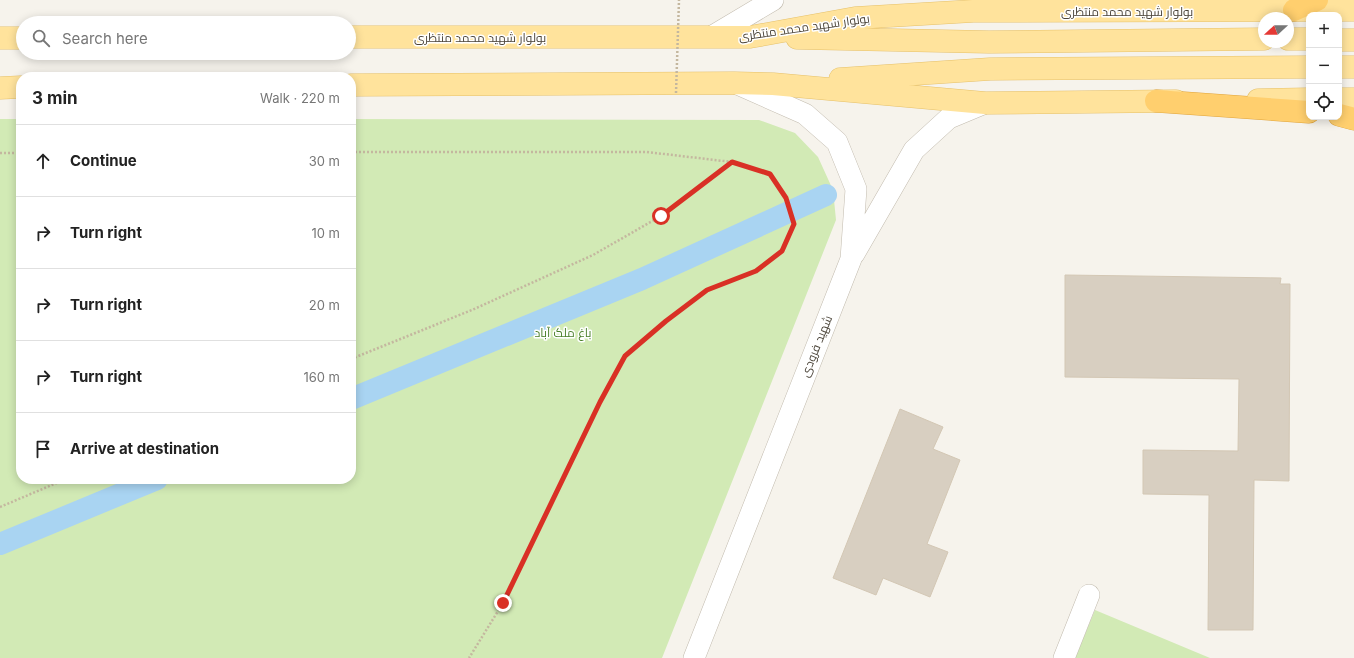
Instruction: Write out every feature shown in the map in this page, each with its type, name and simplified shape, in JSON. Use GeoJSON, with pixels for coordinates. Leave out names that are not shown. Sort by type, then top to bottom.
{"type":"FeatureCollection","features":[{"type":"Feature","properties":{"kind":"highway"},"geometry":{"type":"LineString","coordinates":[[1294,10],[1317,0]]}},
{"type":"Feature","properties":{"kind":"highway"},"geometry":{"type":"LineString","coordinates":[[1156,101],[1306,112]]}},
{"type":"Feature","properties":{"kind":"highway"},"geometry":{"type":"LineString","coordinates":[[1342,116],[1354,119]]}},
{"type":"Feature","properties":{"kind":"main road","name":"بولوار شهید محمد منتظری"},"geometry":{"type":"LineString","coordinates":[[356,37],[750,37],[855,18],[976,6],[1354,10]]}},
{"type":"Feature","properties":{"kind":"main road"},"geometry":{"type":"LineString","coordinates":[[750,37],[989,42],[1258,39]]}},
{"type":"Feature","properties":{"kind":"main road"},"geometry":{"type":"LineString","coordinates":[[0,38],[16,38]]}},
{"type":"Feature","properties":{"kind":"main road"},"geometry":{"type":"LineString","coordinates":[[1294,39],[1306,39]]}},
{"type":"Feature","properties":{"kind":"main road"},"geometry":{"type":"LineString","coordinates":[[1342,40],[1354,40]]}},
{"type":"Feature","properties":{"kind":"main road"},"geometry":{"type":"LineString","coordinates":[[773,84],[990,69],[1306,67]]}},
{"type":"Feature","properties":{"kind":"main road"},"geometry":{"type":"LineString","coordinates":[[1342,67],[1354,68]]}},
{"type":"Feature","properties":{"kind":"main road"},"geometry":{"type":"LineString","coordinates":[[356,85],[773,84],[986,103],[1306,99]]}},
{"type":"Feature","properties":{"kind":"main road"},"geometry":{"type":"LineString","coordinates":[[0,88],[16,87]]}},
{"type":"Feature","properties":{"kind":"main road"},"geometry":{"type":"LineString","coordinates":[[1342,99],[1354,99]]}},
{"type":"Feature","properties":{"kind":"street"},"geometry":{"type":"LineString","coordinates":[[712,37],[773,0]]}},
{"type":"Feature","properties":{"kind":"street"},"geometry":{"type":"LineString","coordinates":[[1267,0],[1294,10]]}},
{"type":"Feature","properties":{"kind":"street","name":"شهید فرودی"},"geometry":{"type":"LineString","coordinates":[[694,658],[851,259],[856,189],[838,142],[805,114],[734,83]]}},
{"type":"Feature","properties":{"kind":"street"},"geometry":{"type":"LineString","coordinates":[[851,259],[914,150],[949,118],[986,103]]}},
{"type":"Feature","properties":{"kind":"street"},"geometry":{"type":"LineString","coordinates":[[1064,658],[1089,595]]}},
{"type":"Feature","properties":{"kind":"path"},"geometry":{"type":"LineString","coordinates":[[676,93],[679,0]]}},
{"type":"Feature","properties":{"kind":"path"},"geometry":{"type":"LineString","coordinates":[[356,152],[647,152],[732,162],[770,174],[786,198],[794,224],[782,251],[756,271],[707,290],[666,321],[625,356],[600,402],[503,603],[469,658]]}},
{"type":"Feature","properties":{"kind":"path"},"geometry":{"type":"LineString","coordinates":[[0,153],[16,153]]}},
{"type":"Feature","properties":{"kind":"path"},"geometry":{"type":"LineString","coordinates":[[356,357],[472,310],[593,255],[661,216],[732,162]]}},
{"type":"Feature","properties":{"kind":"path"},"geometry":{"type":"LineString","coordinates":[[0,507],[54,484]]}},
{"type":"Feature","properties":{"kind":"green space","name":"باغ ملک آباد"},"geometry":{"type":"Polygon","coordinates":[[[0,119],[16,119],[16,484],[356,484],[356,119],[759,120],[795,133],[818,157],[833,190],[836,220],[662,658],[0,658],[0,119]]]}},
{"type":"Feature","properties":{"kind":"green space"},"geometry":{"type":"Polygon","coordinates":[[[1095,610],[1210,658],[1075,658],[1095,610]]]}},
{"type":"Feature","properties":{"kind":"building"},"geometry":{"type":"Polygon","coordinates":[[[1065,275],[1281,278],[1280,284],[1290,284],[1289,481],[1254,480],[1253,630],[1208,630],[1209,495],[1143,494],[1143,450],[1238,451],[1239,379],[1065,377],[1065,275]]]}},
{"type":"Feature","properties":{"kind":"building"},"geometry":{"type":"Polygon","coordinates":[[[900,409],[943,427],[933,449],[960,460],[927,544],[948,552],[930,597],[883,578],[876,595],[833,578],[900,409]]]}},
{"type":"Feature","properties":{"kind":"waterway"},"geometry":{"type":"LineString","coordinates":[[356,397],[642,279],[826,195]]}},
{"type":"Feature","properties":{"kind":"waterway"},"geometry":{"type":"LineString","coordinates":[[0,544],[145,484]]}},
{"type":"Feature","properties":{"kind":"route"},"geometry":{"type":"LineString","coordinates":[[503,603],[600,402],[625,356],[666,321],[707,290],[756,271],[782,251],[794,224],[786,198],[770,174],[732,162],[661,216]]}}]}
